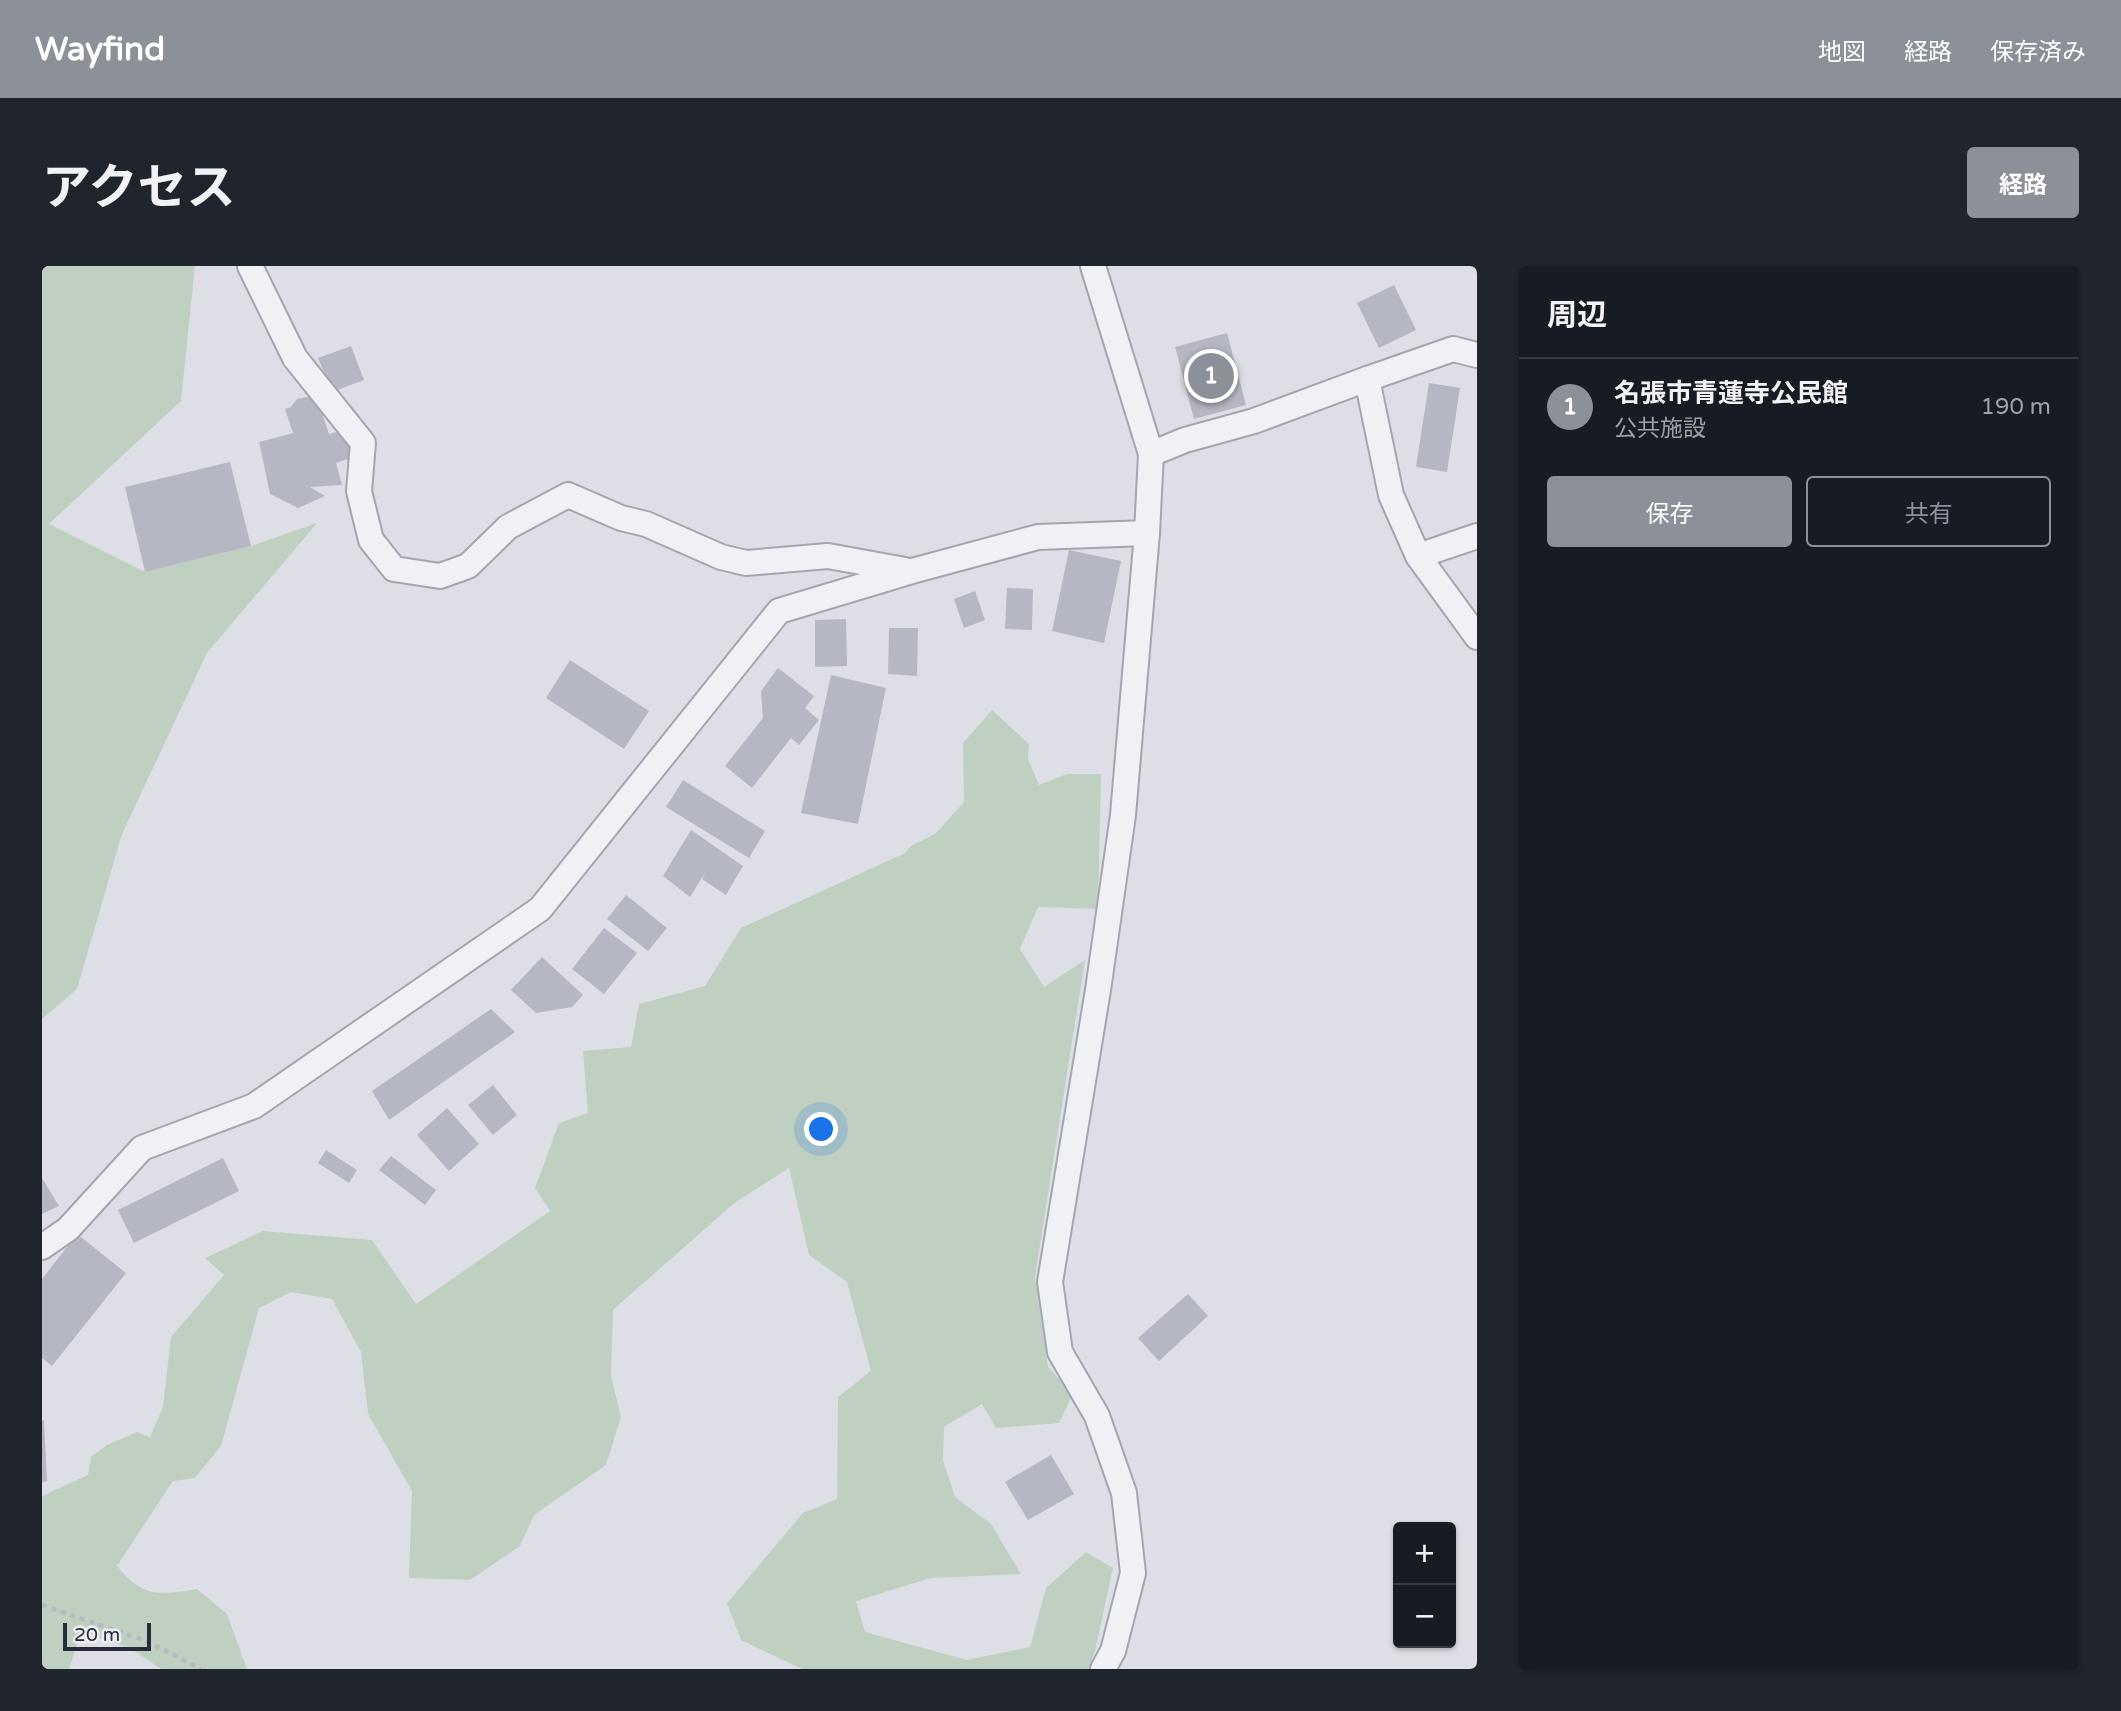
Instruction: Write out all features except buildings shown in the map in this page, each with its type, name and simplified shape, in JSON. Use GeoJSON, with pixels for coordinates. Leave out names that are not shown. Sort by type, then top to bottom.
{"type":"FeatureCollection","features":[{"type":"Feature","properties":{"kind":"street"},"geometry":{"type":"LineString","coordinates":[[250,266],[295,358],[363,443],[359,491],[371,540],[394,569],[440,576],[468,566],[508,527],[568,495],[621,518],[646,524],[721,557],[746,563],[828,556],[912,571]]}},
{"type":"Feature","properties":{"kind":"street"},"geometry":{"type":"LineString","coordinates":[[1093,266],[1151,454],[1147,533],[1123,815],[1098,990],[1050,1282],[1060,1352],[1097,1416],[1124,1493],[1133,1573],[1113,1651],[1103,1669]]}},
{"type":"Feature","properties":{"kind":"street"},"geometry":{"type":"LineString","coordinates":[[1151,454],[1185,440],[1254,421],[1453,349],[1477,355]]}},
{"type":"Feature","properties":{"kind":"street"},"geometry":{"type":"LineString","coordinates":[[1367,379],[1391,495],[1418,556],[1477,637]]}},
{"type":"Feature","properties":{"kind":"street"},"geometry":{"type":"LineString","coordinates":[[42,1247],[68,1229],[142,1148],[254,1106],[540,909],[779,611],[1038,537],[1147,533]]}},
{"type":"Feature","properties":{"kind":"street"},"geometry":{"type":"LineString","coordinates":[[1418,556],[1477,536]]}},
{"type":"Feature","properties":{"kind":"path"},"geometry":{"type":"LineString","coordinates":[[42,1605],[146,1641],[201,1669]]}},
{"type":"Feature","properties":{"kind":"green space"},"geometry":{"type":"Polygon","coordinates":[[[42,266],[195,266],[181,401],[49,524],[145,572],[251,546],[317,523],[207,653],[122,834],[77,989],[42,1019],[42,266]]]}},
{"type":"Feature","properties":{"kind":"green space"},"geometry":{"type":"Polygon","coordinates":[[[992,710],[1029,744],[1028,759],[1039,785],[1067,774],[1101,774],[1098,909],[1038,907],[1020,949],[1044,987],[1085,960],[1035,1277],[1048,1367],[1073,1394],[1059,1423],[996,1428],[982,1404],[944,1427],[943,1460],[955,1497],[991,1524],[1021,1574],[931,1578],[856,1601],[865,1632],[967,1660],[1030,1647],[1046,1588],[1086,1552],[1113,1568],[1095,1651],[1088,1669],[802,1669],[741,1640],[727,1603],[803,1513],[837,1499],[838,1397],[871,1371],[847,1282],[809,1255],[789,1168],[733,1204],[613,1310],[611,1376],[621,1417],[606,1465],[534,1515],[520,1546],[470,1580],[409,1578],[412,1491],[368,1414],[361,1352],[332,1299],[291,1292],[259,1308],[221,1446],[195,1478],[173,1481],[117,1566],[135,1584],[152,1592],[197,1589],[227,1614],[247,1669],[161,1669],[130,1648],[81,1632],[69,1669],[42,1669],[42,1496],[88,1475],[91,1457],[107,1445],[137,1432],[150,1437],[163,1407],[171,1337],[224,1275],[205,1258],[263,1231],[372,1240],[416,1304],[550,1211],[535,1188],[559,1123],[588,1113],[583,1051],[631,1047],[639,1004],[705,986],[741,928],[905,853],[911,846],[935,834],[964,802],[963,743],[992,710]]]}},
{"type":"Feature","properties":{"kind":"place","name":"名張市青蓮寺公民館"},"geometry":{"type":"Point","coordinates":[1211,376]}}]}
